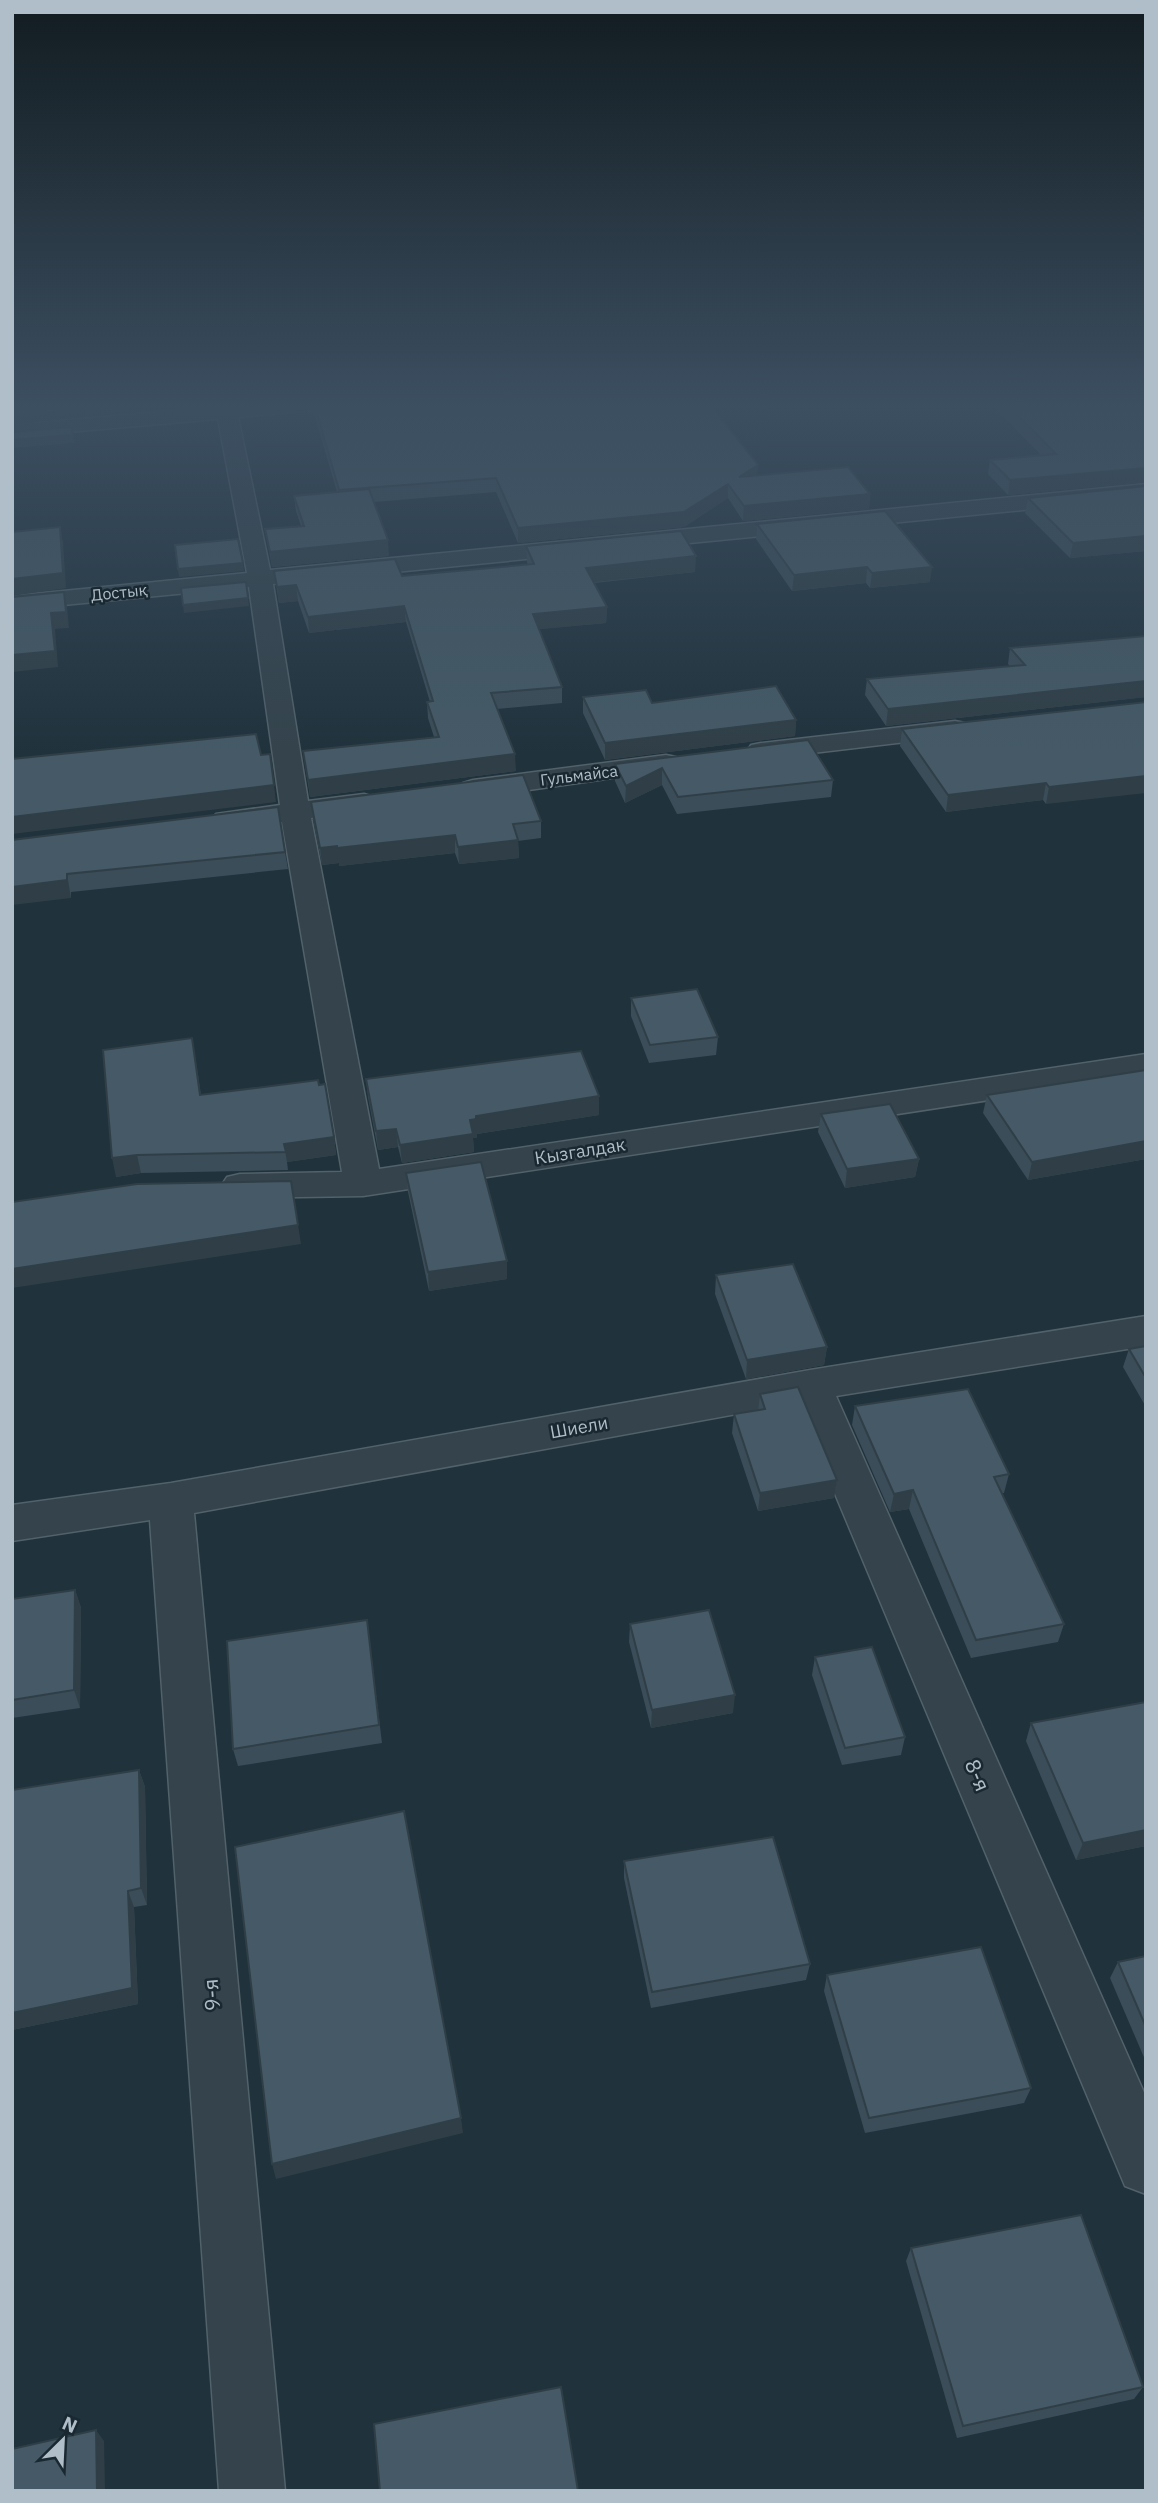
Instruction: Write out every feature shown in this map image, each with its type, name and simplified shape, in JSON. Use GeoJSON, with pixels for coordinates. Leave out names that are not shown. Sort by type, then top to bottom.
{"type":"FeatureCollection","features":[{"type":"Feature","properties":{"kind":"street"},"geometry":{"type":"LineString","coordinates":[[248,520],[260,578],[295,812],[363,1184]]}},
{"type":"Feature","properties":{"kind":"street","name":"Достық"},"geometry":{"type":"LineString","coordinates":[[12,603],[853,520]]}},
{"type":"Feature","properties":{"kind":"street"},"geometry":{"type":"LineString","coordinates":[[741,754],[984,725]]}},
{"type":"Feature","properties":{"kind":"street","name":"Гульмайса"},"geometry":{"type":"LineString","coordinates":[[443,792],[687,761]]}},
{"type":"Feature","properties":{"kind":"street"},"geometry":{"type":"LineString","coordinates":[[201,823],[389,799]]}},
{"type":"Feature","properties":{"kind":"street","name":"Кызгалдак"},"geometry":{"type":"LineString","coordinates":[[210,1187],[363,1184],[1146,1065]]}},
{"type":"Feature","properties":{"kind":"street","name":"Шиели"},"geometry":{"type":"LineString","coordinates":[[12,1523],[171,1500],[810,1385],[1146,1331]]}},
{"type":"Feature","properties":{"kind":"street","name":"8-я"},"geometry":{"type":"LineString","coordinates":[[810,1385],[1146,2165]]}},
{"type":"Feature","properties":{"kind":"street","name":"9-я"},"geometry":{"type":"LineString","coordinates":[[171,1500],[252,2491]]}},
{"type":"Feature","properties":{"kind":"building"},"geometry":{"type":"Polygon","coordinates":[[[302,520],[380,520],[388,540],[270,552],[265,529],[304,526],[302,520]]]}},
{"type":"Feature","properties":{"kind":"building"},"geometry":{"type":"Polygon","coordinates":[[[514,520],[603,520],[518,528],[514,520]]]}},
{"type":"Feature","properties":{"kind":"building"},"geometry":{"type":"Polygon","coordinates":[[[798,520],[892,520],[932,567],[872,573],[867,567],[794,575],[757,524],[798,520]]]}},
{"type":"Feature","properties":{"kind":"building"},"geometry":{"type":"Polygon","coordinates":[[[1050,520],[1146,520],[1146,536],[1073,543],[1050,520]]]}},
{"type":"Feature","properties":{"kind":"building"},"geometry":{"type":"Polygon","coordinates":[[[60,527],[63,573],[12,579],[12,532],[60,527]]]}},
{"type":"Feature","properties":{"kind":"building"},"geometry":{"type":"Polygon","coordinates":[[[681,531],[696,556],[586,568],[607,607],[533,614],[562,687],[491,693],[515,754],[308,780],[303,751],[439,737],[427,702],[433,701],[404,606],[308,617],[296,585],[277,587],[274,571],[395,559],[402,576],[534,564],[526,546],[681,531]]]}},
{"type":"Feature","properties":{"kind":"building"},"geometry":{"type":"Polygon","coordinates":[[[238,539],[243,563],[178,569],[175,545],[238,539]]]}},
{"type":"Feature","properties":{"kind":"building"},"geometry":{"type":"Polygon","coordinates":[[[246,582],[248,598],[183,605],[181,588],[246,582]]]}},
{"type":"Feature","properties":{"kind":"building"},"geometry":{"type":"Polygon","coordinates":[[[64,592],[66,612],[51,613],[55,651],[12,655],[12,597],[64,592]]]}},
{"type":"Feature","properties":{"kind":"building"},"geometry":{"type":"Polygon","coordinates":[[[1146,636],[1146,681],[888,709],[867,679],[1025,665],[1010,648],[1146,636]]]}},
{"type":"Feature","properties":{"kind":"building"},"geometry":{"type":"Polygon","coordinates":[[[776,686],[796,720],[605,743],[583,697],[646,690],[652,703],[776,686]]]}},
{"type":"Feature","properties":{"kind":"building"},"geometry":{"type":"Polygon","coordinates":[[[1146,702],[1146,776],[1049,787],[1046,783],[948,795],[902,729],[1146,702]]]}},
{"type":"Feature","properties":{"kind":"building"},"geometry":{"type":"Polygon","coordinates":[[[256,734],[261,755],[270,754],[274,785],[12,817],[12,759],[256,734]]]}},
{"type":"Feature","properties":{"kind":"building"},"geometry":{"type":"Polygon","coordinates":[[[808,740],[833,780],[678,797],[662,768],[626,786],[615,764],[808,740]]]}},
{"type":"Feature","properties":{"kind":"building"},"geometry":{"type":"Polygon","coordinates":[[[523,775],[541,821],[513,824],[518,840],[458,847],[455,835],[320,848],[311,802],[523,775]]]}},
{"type":"Feature","properties":{"kind":"building"},"geometry":{"type":"Polygon","coordinates":[[[278,807],[285,852],[67,874],[67,880],[12,887],[12,840],[278,807]]]}},
{"type":"Feature","properties":{"kind":"building"},"geometry":{"type":"Polygon","coordinates":[[[697,989],[718,1037],[650,1045],[631,998],[697,989]]]}},
{"type":"Feature","properties":{"kind":"building"},"geometry":{"type":"Polygon","coordinates":[[[192,1038],[200,1095],[318,1080],[319,1085],[325,1084],[334,1137],[284,1144],[286,1152],[137,1155],[112,1158],[103,1050],[192,1038]]]}},
{"type":"Feature","properties":{"kind":"building"},"geometry":{"type":"Polygon","coordinates":[[[581,1051],[599,1096],[476,1116],[476,1119],[470,1120],[473,1134],[400,1145],[396,1129],[376,1131],[366,1079],[581,1051]]]}},
{"type":"Feature","properties":{"kind":"building"},"geometry":{"type":"Polygon","coordinates":[[[1146,1070],[1146,1141],[1032,1162],[987,1095],[1146,1070]]]}},
{"type":"Feature","properties":{"kind":"building"},"geometry":{"type":"Polygon","coordinates":[[[890,1104],[919,1159],[847,1169],[821,1114],[890,1104]]]}},
{"type":"Feature","properties":{"kind":"building"},"geometry":{"type":"Polygon","coordinates":[[[481,1162],[507,1261],[428,1272],[406,1173],[481,1162]]]}},
{"type":"Feature","properties":{"kind":"building"},"geometry":{"type":"Polygon","coordinates":[[[291,1181],[298,1225],[12,1269],[12,1202],[137,1184],[291,1181]]]}},
{"type":"Feature","properties":{"kind":"building"},"geometry":{"type":"Polygon","coordinates":[[[793,1264],[827,1347],[747,1360],[716,1275],[793,1264]]]}},
{"type":"Feature","properties":{"kind":"building"},"geometry":{"type":"Polygon","coordinates":[[[1146,1346],[1146,1378],[1129,1349],[1146,1346]]]}},
{"type":"Feature","properties":{"kind":"building"},"geometry":{"type":"Polygon","coordinates":[[[798,1387],[837,1480],[760,1493],[734,1414],[765,1409],[760,1394],[798,1387]]]}},
{"type":"Feature","properties":{"kind":"building"},"geometry":{"type":"Polygon","coordinates":[[[968,1389],[1009,1474],[994,1477],[1064,1624],[976,1640],[913,1490],[894,1494],[855,1406],[968,1389]]]}},
{"type":"Feature","properties":{"kind":"building"},"geometry":{"type":"Polygon","coordinates":[[[75,1590],[74,1690],[12,1700],[12,1599],[75,1590]]]}},
{"type":"Feature","properties":{"kind":"building"},"geometry":{"type":"Polygon","coordinates":[[[709,1610],[735,1695],[652,1710],[630,1624],[709,1610]]]}},
{"type":"Feature","properties":{"kind":"building"},"geometry":{"type":"Polygon","coordinates":[[[367,1620],[379,1725],[233,1749],[227,1641],[367,1620]]]}},
{"type":"Feature","properties":{"kind":"building"},"geometry":{"type":"Polygon","coordinates":[[[872,1647],[905,1737],[845,1748],[815,1657],[872,1647]]]}},
{"type":"Feature","properties":{"kind":"building"},"geometry":{"type":"Polygon","coordinates":[[[1146,1702],[1146,1830],[1083,1843],[1031,1723],[1146,1702]]]}},
{"type":"Feature","properties":{"kind":"building"},"geometry":{"type":"Polygon","coordinates":[[[139,1770],[141,1888],[128,1891],[132,1988],[12,2013],[12,1790],[139,1770]]]}},
{"type":"Feature","properties":{"kind":"building"},"geometry":{"type":"Polygon","coordinates":[[[404,1811],[461,2118],[272,2164],[235,1847],[404,1811]]]}},
{"type":"Feature","properties":{"kind":"building"},"geometry":{"type":"Polygon","coordinates":[[[773,1837],[810,1964],[652,1992],[624,1861],[773,1837]]]}},
{"type":"Feature","properties":{"kind":"building"},"geometry":{"type":"Polygon","coordinates":[[[981,1947],[1031,2088],[869,2118],[827,1975],[981,1947]]]}},
{"type":"Feature","properties":{"kind":"building"},"geometry":{"type":"Polygon","coordinates":[[[1146,1956],[1146,2027],[1118,1962],[1146,1956]]]}},
{"type":"Feature","properties":{"kind":"building"},"geometry":{"type":"Polygon","coordinates":[[[1081,2215],[1143,2387],[963,2426],[911,2248],[1081,2215]]]}},
{"type":"Feature","properties":{"kind":"building"},"geometry":{"type":"Polygon","coordinates":[[[561,2387],[578,2491],[380,2491],[374,2424],[561,2387]]]}},
{"type":"Feature","properties":{"kind":"building"},"geometry":{"type":"Polygon","coordinates":[[[96,2430],[97,2491],[12,2491],[12,2449],[96,2430]]]}}]}
